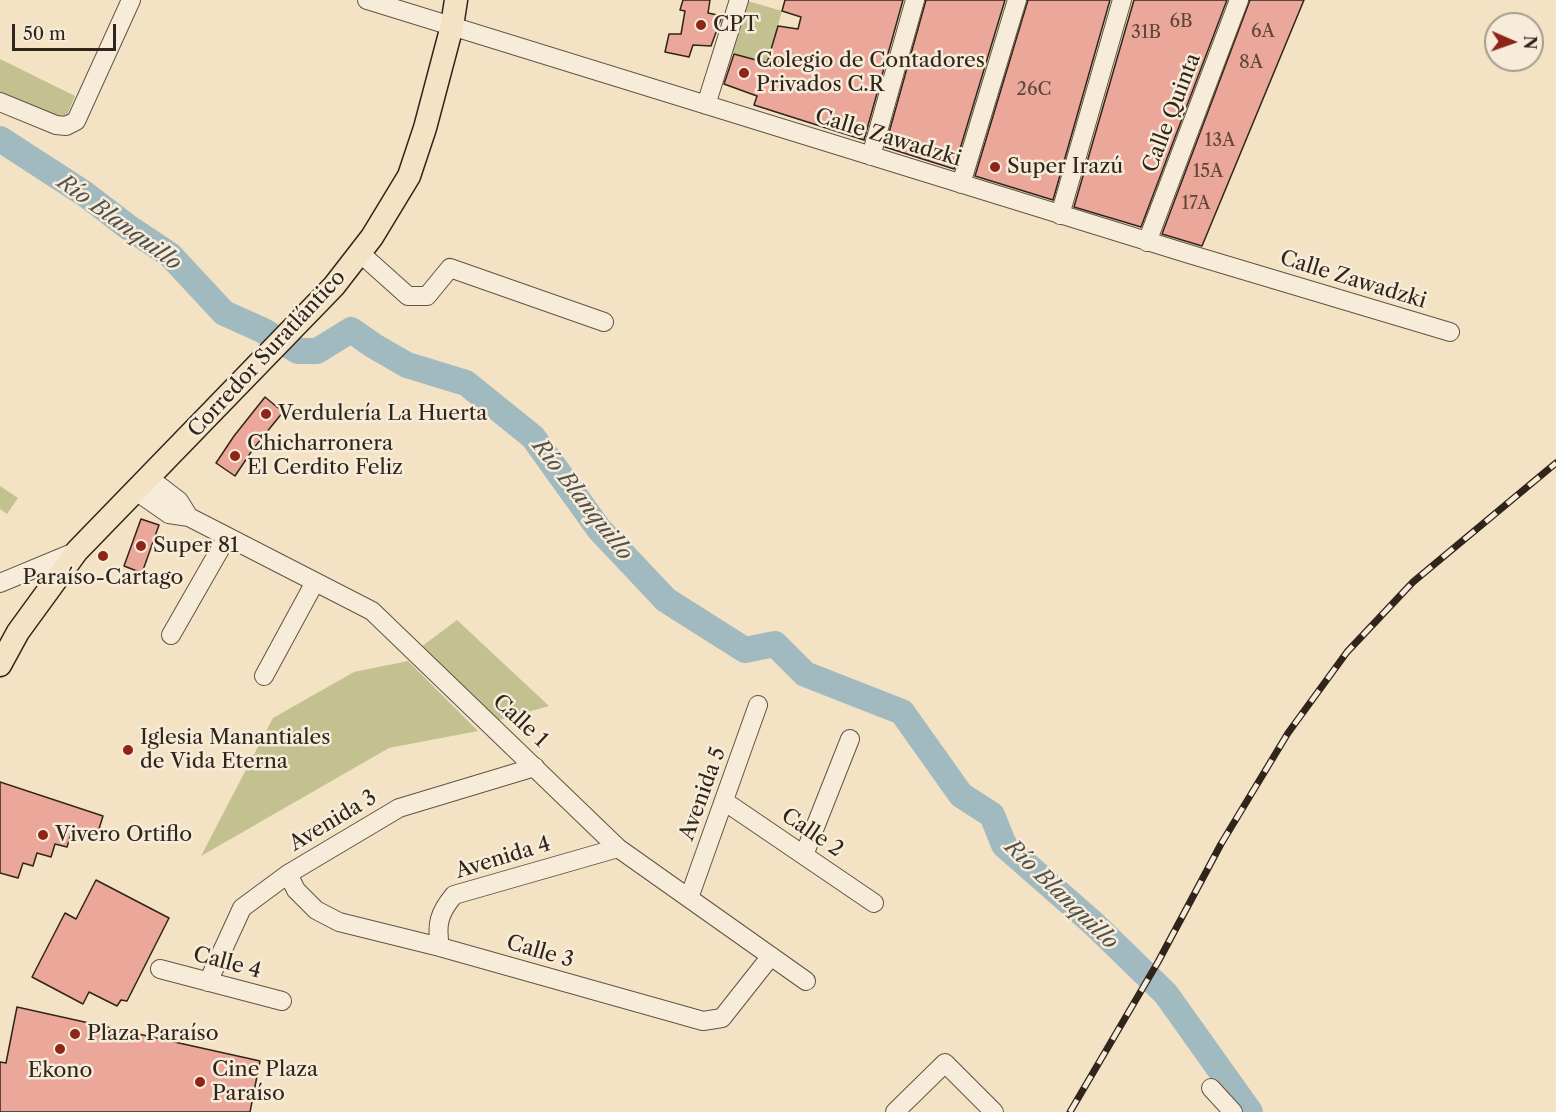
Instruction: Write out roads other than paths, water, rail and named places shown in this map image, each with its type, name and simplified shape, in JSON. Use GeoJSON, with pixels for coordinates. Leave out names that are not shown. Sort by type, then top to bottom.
{"type":"FeatureCollection","features":[{"type":"Feature","properties":{"kind":"main road","name":"Corredor Suratlántico"},"geometry":{"type":"LineString","coordinates":[[0,665],[18,632],[77,551],[334,286],[391,207],[409,176],[424,131],[452,26],[456,0]]}},
{"type":"Feature","properties":{"kind":"street"},"geometry":{"type":"LineString","coordinates":[[0,102],[56,125],[66,126],[76,121],[131,0]]}},
{"type":"Feature","properties":{"kind":"street","name":"Calle Zawadzki"},"geometry":{"type":"LineString","coordinates":[[367,0],[1147,242],[1450,332]]}},
{"type":"Feature","properties":{"kind":"street"},"geometry":{"type":"LineString","coordinates":[[706,105],[739,0]]}},
{"type":"Feature","properties":{"kind":"street"},"geometry":{"type":"LineString","coordinates":[[871,156],[915,0]]}},
{"type":"Feature","properties":{"kind":"street"},"geometry":{"type":"LineString","coordinates":[[961,184],[1017,0]]}},
{"type":"Feature","properties":{"kind":"street"},"geometry":{"type":"LineString","coordinates":[[1060,215],[1122,0]]}},
{"type":"Feature","properties":{"kind":"street","name":"Calle Quinta"},"geometry":{"type":"LineString","coordinates":[[1147,242],[1239,0]]}},
{"type":"Feature","properties":{"kind":"street"},"geometry":{"type":"LineString","coordinates":[[360,252],[408,296],[427,296],[450,268],[591,324]]}},
{"type":"Feature","properties":{"kind":"street","name":"Calle 1"},"geometry":{"type":"LineString","coordinates":[[143,484],[179,501],[189,517],[372,611],[618,848],[806,981]]}},
{"type":"Feature","properties":{"kind":"street"},"geometry":{"type":"LineString","coordinates":[[171,635],[227,537]]}},
{"type":"Feature","properties":{"kind":"street"},"geometry":{"type":"LineString","coordinates":[[0,583],[77,551]]}},
{"type":"Feature","properties":{"kind":"street"},"geometry":{"type":"LineString","coordinates":[[264,676],[315,582]]}},
{"type":"Feature","properties":{"kind":"street","name":"Avenida 5"},"geometry":{"type":"LineString","coordinates":[[689,898],[758,705]]}},
{"type":"Feature","properties":{"kind":"street"},"geometry":{"type":"LineString","coordinates":[[804,855],[850,739]]}},
{"type":"Feature","properties":{"kind":"street","name":"Avenida 3"},"geometry":{"type":"LineString","coordinates":[[208,982],[242,908],[288,874],[399,808],[535,767]]}},
{"type":"Feature","properties":{"kind":"street","name":"Calle 2"},"geometry":{"type":"LineString","coordinates":[[724,801],[874,903]]}},
{"type":"Feature","properties":{"kind":"street","name":"Avenida 4"},"geometry":{"type":"LineString","coordinates":[[440,947],[437,930],[443,908],[454,895],[618,848]]}},
{"type":"Feature","properties":{"kind":"street","name":"Calle 3"},"geometry":{"type":"LineString","coordinates":[[288,874],[296,890],[316,910],[339,922],[440,947],[703,1021],[722,1018],[771,957]]}},
{"type":"Feature","properties":{"kind":"street","name":"Calle 4"},"geometry":{"type":"LineString","coordinates":[[160,969],[282,1001]]}},
{"type":"Feature","properties":{"kind":"street"},"geometry":{"type":"LineString","coordinates":[[895,1112],[945,1063],[994,1112]]}},
{"type":"Feature","properties":{"kind":"street"},"geometry":{"type":"LineString","coordinates":[[1211,1088],[1233,1112]]}},
{"type":"Feature","properties":{"kind":"waterway","name":"Río Blanquillo"},"geometry":{"type":"LineString","coordinates":[[0,139],[85,194],[170,255],[224,313],[262,330],[298,351],[317,351],[351,330],[407,365],[466,383],[533,437],[599,529],[666,600],[745,650],[775,644],[805,674],[902,712],[961,795],[992,815],[1004,845],[1094,924],[1166,994],[1250,1112]]}},
{"type":"Feature","properties":{"kind":"railway"},"geometry":{"type":"LineString","coordinates":[[1070,1112],[1158,962],[1221,844],[1288,733],[1347,652],[1413,582],[1556,463]]}},
{"type":"Feature","properties":{"kind":"place","name":"CPT"},"geometry":{"type":"Point","coordinates":[701,25]}},
{"type":"Feature","properties":{"kind":"place","name":"Colegio de Contadores Privados C.R"},"geometry":{"type":"Point","coordinates":[744,73]}},
{"type":"Feature","properties":{"kind":"place","name":"Super Irazú"},"geometry":{"type":"Point","coordinates":[995,167]}},
{"type":"Feature","properties":{"kind":"place","name":"Verdulería La Huerta"},"geometry":{"type":"Point","coordinates":[266,414]}},
{"type":"Feature","properties":{"kind":"place","name":"Chicharronera El Cerdito Feliz"},"geometry":{"type":"Point","coordinates":[235,456]}},
{"type":"Feature","properties":{"kind":"place","name":"Super 81"},"geometry":{"type":"Point","coordinates":[141,546]}},
{"type":"Feature","properties":{"kind":"place","name":"Paraíso-Cartago"},"geometry":{"type":"Point","coordinates":[103,556]}},
{"type":"Feature","properties":{"kind":"place","name":"Iglesia Manantiales de Vida Eterna"},"geometry":{"type":"Point","coordinates":[128,750]}},
{"type":"Feature","properties":{"kind":"place","name":"Vivero Ortiflo"},"geometry":{"type":"Point","coordinates":[43,835]}},
{"type":"Feature","properties":{"kind":"place","name":"Plaza Paraíso"},"geometry":{"type":"Point","coordinates":[75,1034]}},
{"type":"Feature","properties":{"kind":"place","name":"Ekono"},"geometry":{"type":"Point","coordinates":[60,1049]}},
{"type":"Feature","properties":{"kind":"place","name":"Cine Plaza Paraíso"},"geometry":{"type":"Point","coordinates":[200,1082]}}]}
